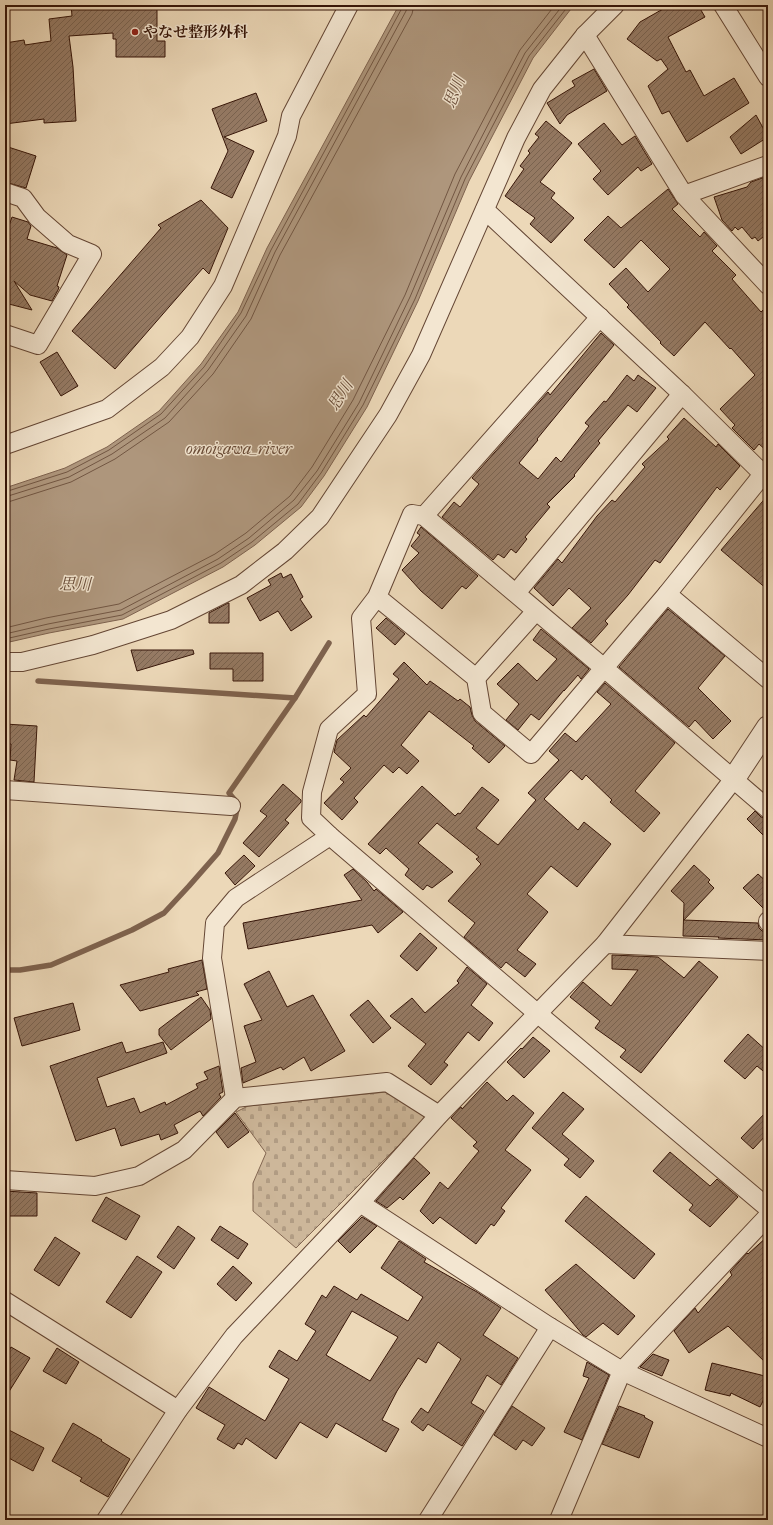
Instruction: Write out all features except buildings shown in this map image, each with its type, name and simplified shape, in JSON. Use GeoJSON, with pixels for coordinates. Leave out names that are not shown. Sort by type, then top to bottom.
{"type":"FeatureCollection","features":[{"type":"Feature","properties":{"kind":"street"},"geometry":{"type":"LineString","coordinates":[[5,445],[107,409],[162,367],[190,337],[222,286],[287,136],[291,116],[349,5]]}},
{"type":"Feature","properties":{"kind":"street"},"geometry":{"type":"LineString","coordinates":[[5,662],[22,662],[93,645],[171,620],[241,585],[285,551],[320,517],[388,415],[421,355],[516,138],[542,89],[585,35],[615,5]]}},
{"type":"Feature","properties":{"kind":"street"},"geometry":{"type":"LineString","coordinates":[[723,5],[768,78]]}},
{"type":"Feature","properties":{"kind":"street"},"geometry":{"type":"LineString","coordinates":[[585,35],[684,195],[768,285]]}},
{"type":"Feature","properties":{"kind":"street"},"geometry":{"type":"LineString","coordinates":[[684,195],[768,166]]}},
{"type":"Feature","properties":{"kind":"street"},"geometry":{"type":"LineString","coordinates":[[5,192],[23,198],[37,217],[68,244],[92,254],[38,345],[5,334]]}},
{"type":"Feature","properties":{"kind":"street"},"geometry":{"type":"LineString","coordinates":[[377,597],[476,678],[482,713],[531,754],[667,594],[766,471],[485,210]]}},
{"type":"Feature","properties":{"kind":"street"},"geometry":{"type":"LineString","coordinates":[[424,516],[600,317]]}},
{"type":"Feature","properties":{"kind":"street"},"geometry":{"type":"LineString","coordinates":[[516,593],[682,394]]}},
{"type":"Feature","properties":{"kind":"street"},"geometry":{"type":"LineString","coordinates":[[768,809],[424,516],[412,514],[377,597],[361,618],[367,694],[329,729],[312,792],[312,818],[330,836],[768,1208]]}},
{"type":"Feature","properties":{"kind":"street"},"geometry":{"type":"LineString","coordinates":[[667,594],[768,679]]}},
{"type":"Feature","properties":{"kind":"street"},"geometry":{"type":"LineString","coordinates":[[476,678],[536,611]]}},
{"type":"Feature","properties":{"kind":"street"},"geometry":{"type":"LineString","coordinates":[[106,1520],[178,1410],[234,1336],[360,1203],[439,1115],[605,944],[733,780],[768,727]]}},
{"type":"Feature","properties":{"kind":"street"},"geometry":{"type":"LineString","coordinates":[[5,790],[230,806]]}},
{"type":"Feature","properties":{"kind":"street"},"geometry":{"type":"LineString","coordinates":[[235,1098],[212,958],[215,923],[236,898],[330,836]]}},
{"type":"Feature","properties":{"kind":"street"},"geometry":{"type":"LineString","coordinates":[[605,944],[768,951]]}},
{"type":"Feature","properties":{"kind":"street"},"geometry":{"type":"LineString","coordinates":[[5,1180],[95,1186],[139,1176],[184,1150],[235,1098],[387,1082],[439,1115]]}},
{"type":"Feature","properties":{"kind":"street"},"geometry":{"type":"LineString","coordinates":[[360,1203],[550,1327],[622,1370],[768,1438]]}},
{"type":"Feature","properties":{"kind":"street"},"geometry":{"type":"LineString","coordinates":[[559,1520],[622,1370],[768,1216]]}},
{"type":"Feature","properties":{"kind":"street"},"geometry":{"type":"LineString","coordinates":[[5,1301],[178,1410]]}},
{"type":"Feature","properties":{"kind":"street"},"geometry":{"type":"LineString","coordinates":[[428,1520],[550,1327]]}},
{"type":"Feature","properties":{"kind":"green space"},"geometry":{"type":"Polygon","coordinates":[[[386,1092],[427,1117],[296,1248],[253,1211],[253,1183],[266,1153],[236,1112],[248,1106],[386,1092]]]}},
{"type":"Feature","properties":{"kind":"water","name":"omoigawa_river"},"geometry":{"type":"Polygon","coordinates":[[[399,5],[574,5],[533,58],[469,181],[418,301],[367,407],[324,476],[301,507],[255,545],[223,567],[123,619],[5,643],[5,488],[65,468],[107,447],[159,411],[201,364],[238,312],[267,248],[399,5]]]}},
{"type":"Feature","properties":{"kind":"waterway"},"geometry":{"type":"LineString","coordinates":[[295,698],[329,643]]}},
{"type":"Feature","properties":{"kind":"waterway"},"geometry":{"type":"LineString","coordinates":[[5,970],[20,970],[51,965],[132,930],[164,913],[218,853],[235,819],[238,804],[229,793],[295,698],[38,681]]}},
{"type":"Feature","properties":{"kind":"place","name":"やなせ整形外科"},"geometry":{"type":"Point","coordinates":[135,32]}},
{"type":"Feature","properties":{"kind":"water label","name":"思川"},"geometry":{"type":"Point","coordinates":[454,92]}},
{"type":"Feature","properties":{"kind":"water label","name":"思川"},"geometry":{"type":"Point","coordinates":[340,395]}},
{"type":"Feature","properties":{"kind":"water label","name":"思川"},"geometry":{"type":"Point","coordinates":[75,584]}}]}
